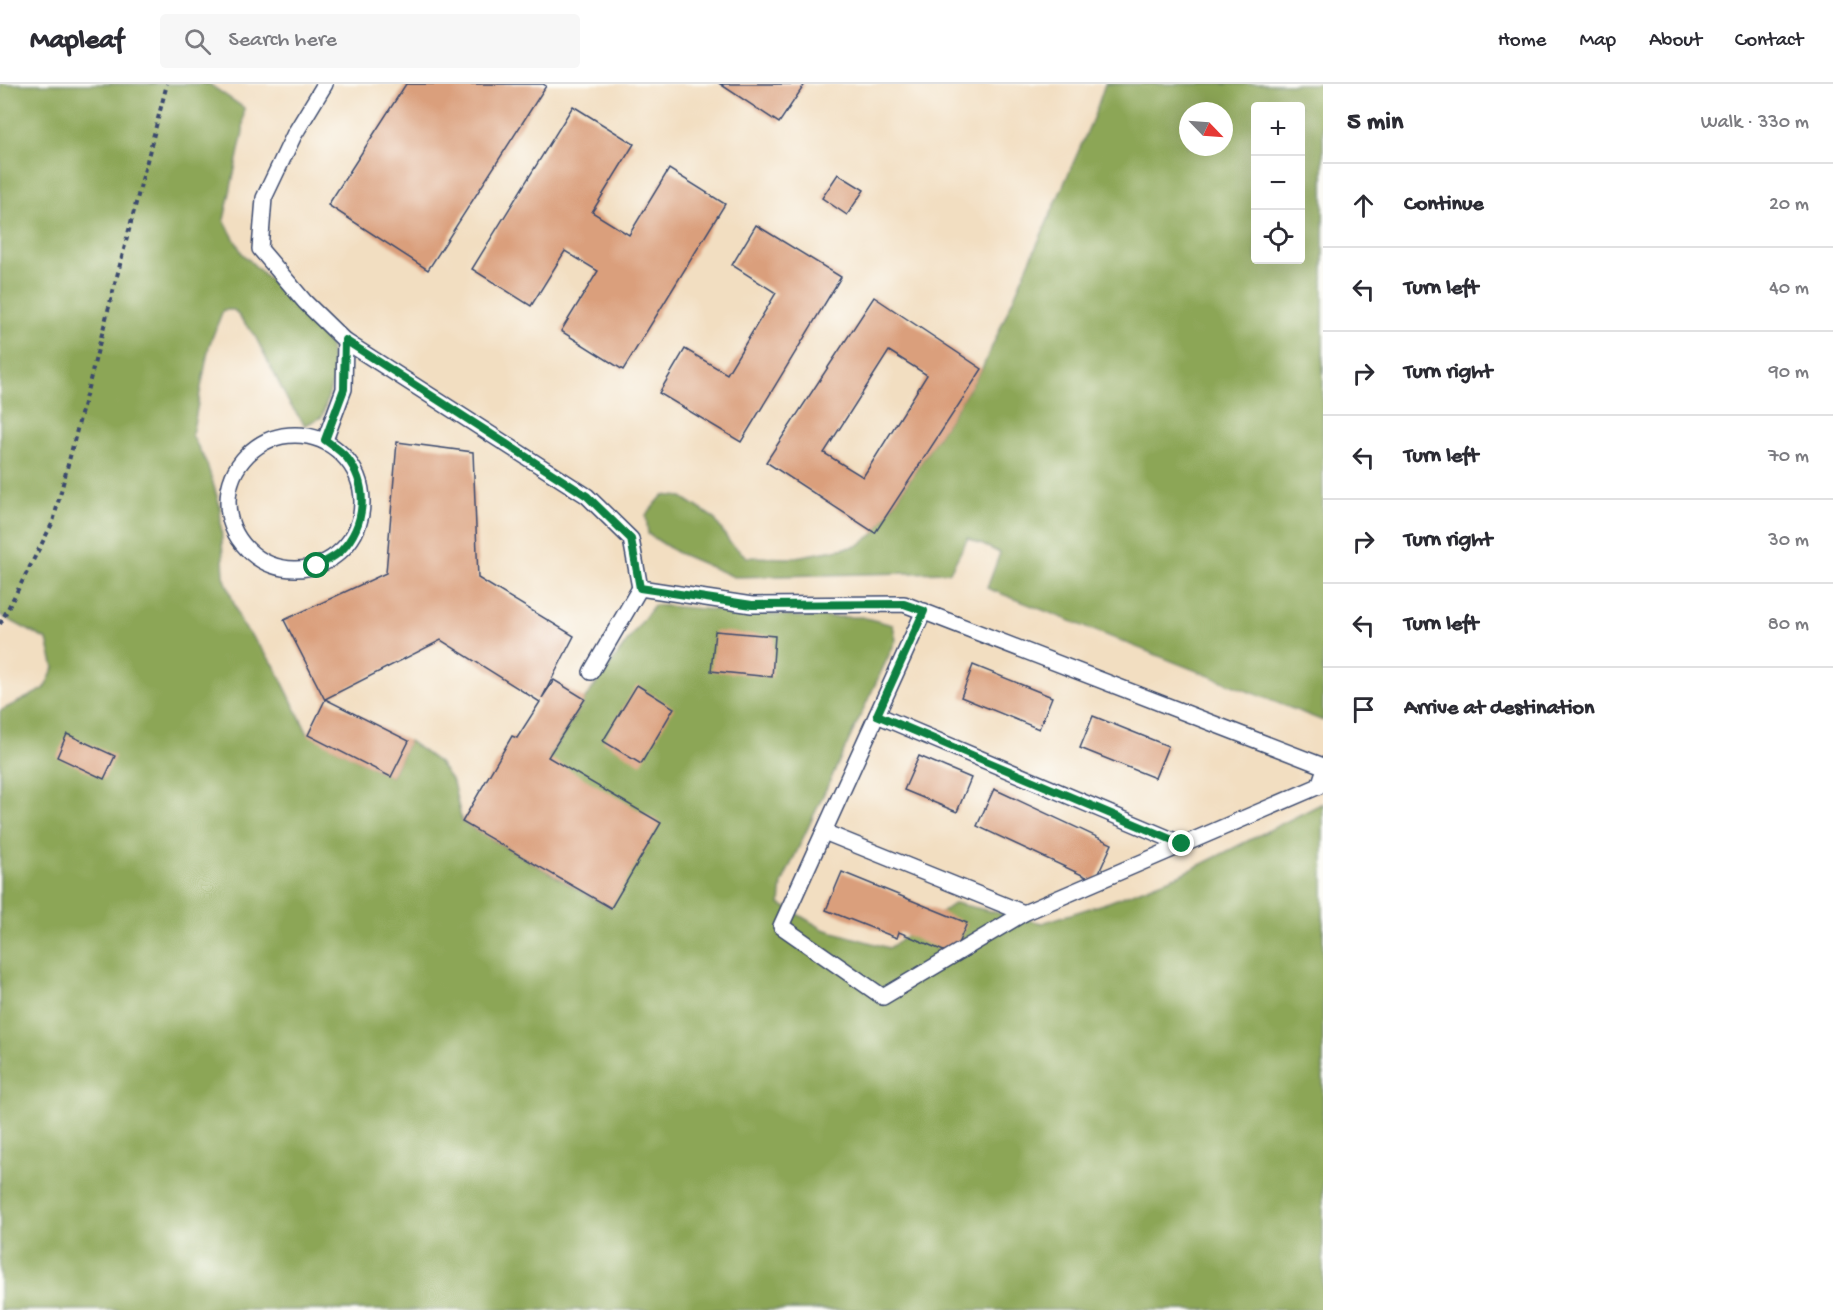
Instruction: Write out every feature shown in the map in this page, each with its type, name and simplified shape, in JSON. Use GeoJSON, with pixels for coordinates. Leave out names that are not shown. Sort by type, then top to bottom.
{"type":"FeatureCollection","features":[{"type":"Feature","properties":{"kind":"lane"},"geometry":{"type":"LineString","coordinates":[[325,84],[294,135],[264,198],[260,249],[305,302],[345,340],[587,496],[631,539],[640,588],[591,672]]}},
{"type":"Feature","properties":{"kind":"lane"},"geometry":{"type":"LineString","coordinates":[[325,440],[344,389],[345,340]]}},
{"type":"Feature","properties":{"kind":"lane"},"geometry":{"type":"LineString","coordinates":[[299,433],[325,440],[346,456],[359,479],[363,506],[356,531],[340,553],[317,566],[291,570],[265,563],[244,547],[231,524],[227,498],[234,472],[250,451],[273,437],[299,433]]}},
{"type":"Feature","properties":{"kind":"lane"},"geometry":{"type":"LineString","coordinates":[[640,588],[752,605],[904,604],[1323,766]]}},
{"type":"Feature","properties":{"kind":"lane"},"geometry":{"type":"LineString","coordinates":[[924,611],[781,926],[883,998],[1024,913],[1319,786],[1323,774]]}},
{"type":"Feature","properties":{"kind":"lane"},"geometry":{"type":"LineString","coordinates":[[877,715],[1182,844]]}},
{"type":"Feature","properties":{"kind":"lane"},"geometry":{"type":"LineString","coordinates":[[824,832],[1024,913]]}},
{"type":"Feature","properties":{"kind":"path"},"geometry":{"type":"LineString","coordinates":[[0,624],[53,522],[167,84]]}},
{"type":"Feature","properties":{"kind":"green space"},"geometry":{"type":"Polygon","coordinates":[[[0,84],[209,84],[244,108],[243,132],[224,220],[242,253],[299,309],[330,346],[334,377],[322,417],[305,425],[289,403],[255,336],[234,310],[223,310],[209,346],[192,435],[207,464],[220,506],[224,576],[241,623],[274,665],[308,734],[391,777],[409,741],[439,763],[453,782],[462,822],[610,908],[660,823],[548,759],[585,699],[654,605],[804,617],[862,617],[893,625],[896,640],[782,883],[780,904],[823,929],[889,948],[955,903],[1042,923],[1109,902],[1184,873],[1323,803],[1323,1310],[0,1310],[0,711],[44,689],[54,668],[47,640],[0,615],[0,84]]]}},
{"type":"Feature","properties":{"kind":"green space"},"geometry":{"type":"Polygon","coordinates":[[[1105,84],[1323,84],[1323,721],[987,588],[1000,553],[968,538],[950,572],[734,577],[676,552],[648,534],[646,515],[663,495],[682,497],[714,518],[730,543],[747,557],[790,558],[857,546],[875,533],[982,369],[1094,116],[1105,84]]]}},
{"type":"Feature","properties":{"kind":"building"},"geometry":{"type":"Polygon","coordinates":[[[406,84],[543,84],[546,86],[428,270],[328,205],[406,84]]]}},
{"type":"Feature","properties":{"kind":"building"},"geometry":{"type":"Polygon","coordinates":[[[720,84],[805,84],[779,123],[720,84]]]}},
{"type":"Feature","properties":{"kind":"building"},"geometry":{"type":"Polygon","coordinates":[[[573,106],[634,144],[592,212],[629,235],[669,169],[725,204],[623,370],[561,331],[598,271],[565,251],[531,306],[472,269],[573,106]]]}},
{"type":"Feature","properties":{"kind":"building"},"geometry":{"type":"Polygon","coordinates":[[[838,174],[864,190],[847,215],[822,198],[838,174]]]}},
{"type":"Feature","properties":{"kind":"building"},"geometry":{"type":"Polygon","coordinates":[[[756,225],[841,277],[741,442],[659,393],[685,349],[727,374],[776,293],[732,265],[756,225]]]}},
{"type":"Feature","properties":{"kind":"building"},"geometry":{"type":"Polygon","coordinates":[[[874,297],[982,369],[875,533],[766,462],[874,297]],[[889,351],[824,453],[863,477],[927,375],[889,351]]]}},
{"type":"Feature","properties":{"kind":"building"},"geometry":{"type":"Polygon","coordinates":[[[397,442],[473,452],[478,578],[574,636],[542,698],[554,680],[585,699],[548,757],[661,823],[611,908],[462,822],[512,736],[517,738],[540,702],[441,640],[325,699],[409,741],[391,777],[308,735],[325,700],[284,620],[386,573],[397,442]]]}},
{"type":"Feature","properties":{"kind":"building"},"geometry":{"type":"Polygon","coordinates":[[[715,631],[775,636],[772,677],[711,671],[715,631]]]}},
{"type":"Feature","properties":{"kind":"building"},"geometry":{"type":"Polygon","coordinates":[[[973,665],[1052,697],[1039,729],[961,697],[973,665]]]}},
{"type":"Feature","properties":{"kind":"building"},"geometry":{"type":"Polygon","coordinates":[[[637,685],[674,708],[641,764],[603,741],[637,685]]]}},
{"type":"Feature","properties":{"kind":"building"},"geometry":{"type":"Polygon","coordinates":[[[1093,716],[1168,746],[1155,778],[1080,748],[1093,716]]]}},
{"type":"Feature","properties":{"kind":"building"},"geometry":{"type":"Polygon","coordinates":[[[67,734],[115,756],[104,779],[57,757],[67,734]]]}},
{"type":"Feature","properties":{"kind":"building"},"geometry":{"type":"Polygon","coordinates":[[[919,756],[971,778],[957,812],[904,790],[919,756]]]}},
{"type":"Feature","properties":{"kind":"building"},"geometry":{"type":"Polygon","coordinates":[[[994,789],[1112,844],[1095,881],[977,826],[994,789]]]}},
{"type":"Feature","properties":{"kind":"building"},"geometry":{"type":"Polygon","coordinates":[[[842,872],[967,923],[953,955],[899,932],[897,938],[826,910],[842,872]]]}},
{"type":"Feature","properties":{"kind":"route"},"geometry":{"type":"LineString","coordinates":[[317,566],[340,553],[356,531],[363,506],[359,479],[346,456],[325,440],[344,389],[345,340],[587,496],[631,539],[640,588],[752,605],[904,604],[924,611],[877,715],[1182,844]]}}]}
